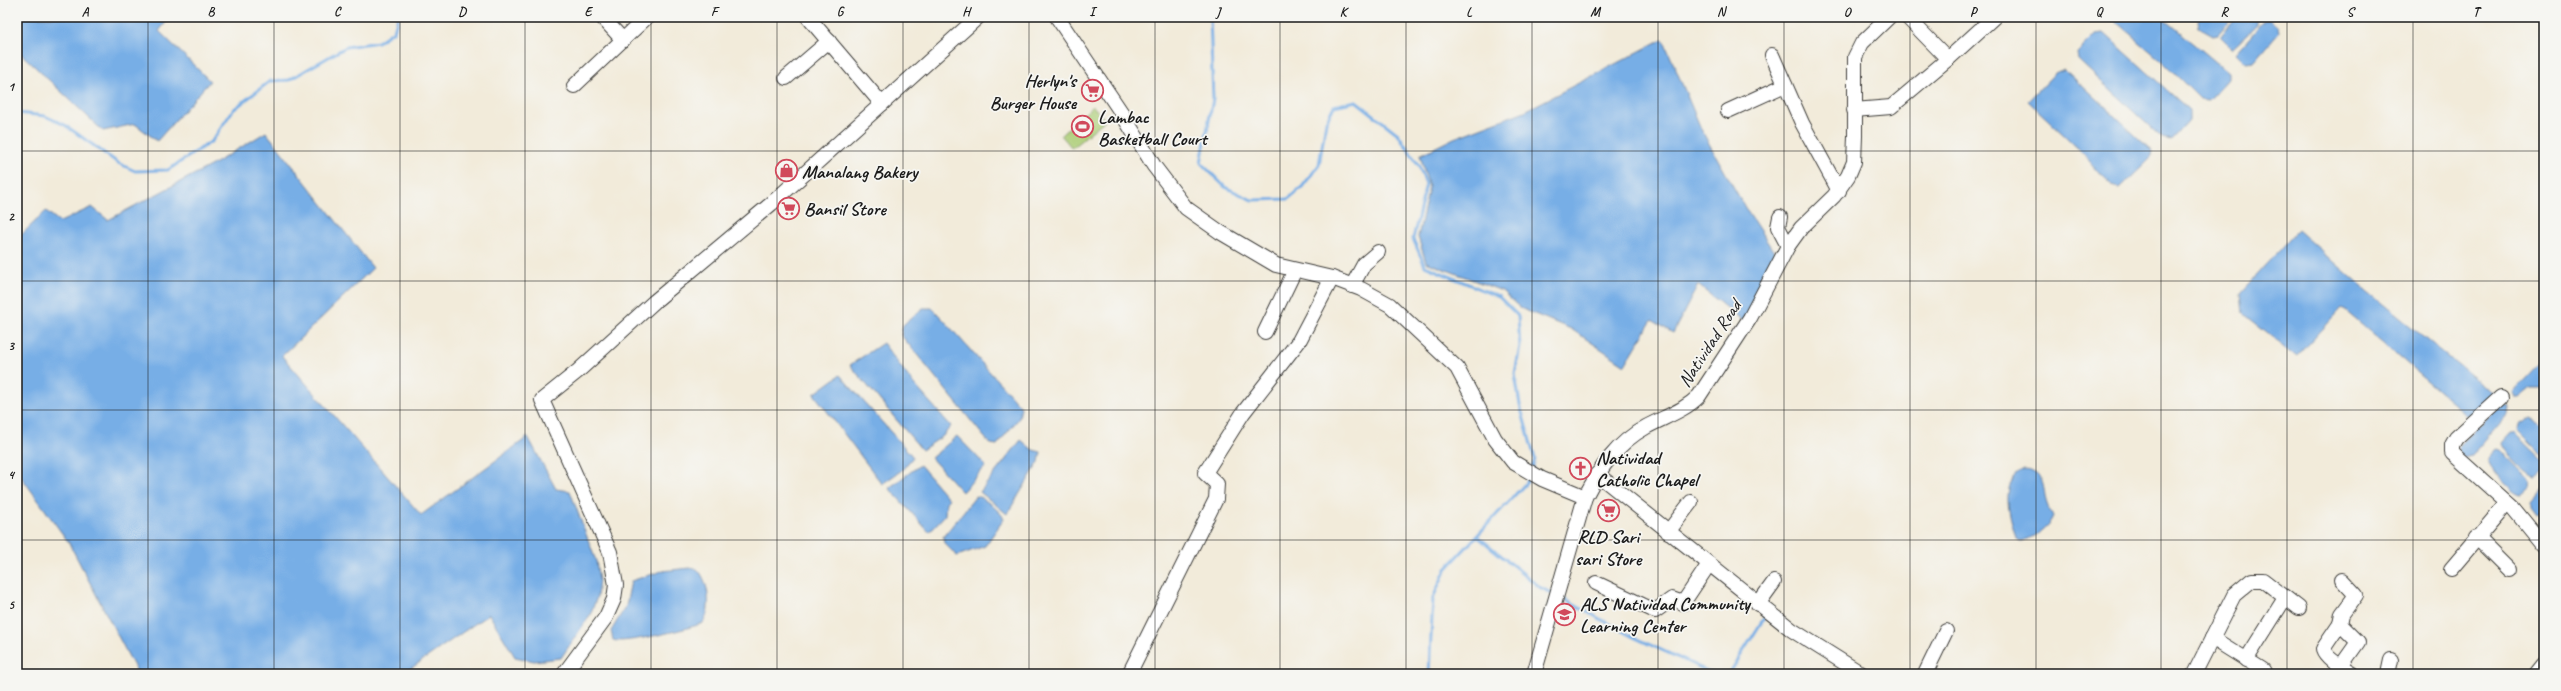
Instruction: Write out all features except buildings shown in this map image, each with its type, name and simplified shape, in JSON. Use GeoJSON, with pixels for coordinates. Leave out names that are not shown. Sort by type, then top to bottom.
{"type":"FeatureCollection","features":[{"type":"Feature","properties":{"kind":"street"},"geometry":{"type":"LineString","coordinates":[[602,17],[624,40]]}},
{"type":"Feature","properties":{"kind":"street"},"geometry":{"type":"LineString","coordinates":[[574,86],[647,17]]}},
{"type":"Feature","properties":{"kind":"street"},"geometry":{"type":"LineString","coordinates":[[808,17],[882,104]]}},
{"type":"Feature","properties":{"kind":"street"},"geometry":{"type":"LineString","coordinates":[[564,674],[606,617],[614,599],[616,585],[610,552],[542,400],[578,371],[655,301],[771,204],[978,17]]}},
{"type":"Feature","properties":{"kind":"street"},"geometry":{"type":"LineString","coordinates":[[1057,17],[1121,112],[1154,166],[1186,208],[1207,224],[1276,265],[1332,278],[1390,305],[1450,360],[1468,385],[1500,446],[1513,462],[1542,480],[1585,497]]}},
{"type":"Feature","properties":{"kind":"street","name":"Natividad Road"},"geometry":{"type":"LineString","coordinates":[[1534,674],[1585,497],[1597,474],[1613,453],[1633,435],[1691,404],[1699,396],[1750,318],[1788,246],[1801,228],[1839,191],[1854,162],[1854,72],[1858,49],[1889,17]]}},
{"type":"Feature","properties":{"kind":"street"},"geometry":{"type":"LineString","coordinates":[[1907,17],[1948,59]]}},
{"type":"Feature","properties":{"kind":"street"},"geometry":{"type":"LineString","coordinates":[[1854,110],[1891,107],[1948,59],[1994,17]]}},
{"type":"Feature","properties":{"kind":"street"},"geometry":{"type":"LineString","coordinates":[[786,78],[829,41]]}},
{"type":"Feature","properties":{"kind":"street"},"geometry":{"type":"LineString","coordinates":[[1772,55],[1805,129],[1839,191]]}},
{"type":"Feature","properties":{"kind":"street"},"geometry":{"type":"LineString","coordinates":[[1728,111],[1785,85]]}},
{"type":"Feature","properties":{"kind":"street"},"geometry":{"type":"LineString","coordinates":[[1780,218],[1778,227],[1788,246]]}},
{"type":"Feature","properties":{"kind":"street"},"geometry":{"type":"LineString","coordinates":[[1352,286],[1360,269],[1378,252]]}},
{"type":"Feature","properties":{"kind":"street"},"geometry":{"type":"LineString","coordinates":[[1265,332],[1295,270]]}},
{"type":"Feature","properties":{"kind":"street"},"geometry":{"type":"LineString","coordinates":[[1129,674],[1216,499],[1217,484],[1205,473],[1243,414],[1299,341],[1332,278]]}},
{"type":"Feature","properties":{"kind":"street"},"geometry":{"type":"LineString","coordinates":[[2501,397],[2456,438],[2452,445],[2452,453],[2507,503],[2544,546]]}},
{"type":"Feature","properties":{"kind":"street"},"geometry":{"type":"LineString","coordinates":[[1597,474],[1792,630],[1862,674]]}},
{"type":"Feature","properties":{"kind":"street"},"geometry":{"type":"LineString","coordinates":[[1668,532],[1691,502]]}},
{"type":"Feature","properties":{"kind":"street"},"geometry":{"type":"LineString","coordinates":[[2451,569],[2476,537],[2507,503]]}},
{"type":"Feature","properties":{"kind":"street"},"geometry":{"type":"LineString","coordinates":[[2476,537],[2509,570]]}},
{"type":"Feature","properties":{"kind":"street"},"geometry":{"type":"LineString","coordinates":[[1596,583],[1655,611],[1672,599],[1683,603],[1709,564]]}},
{"type":"Feature","properties":{"kind":"street"},"geometry":{"type":"LineString","coordinates":[[2194,674],[2234,595],[2252,580],[2263,580],[2299,608]]}},
{"type":"Feature","properties":{"kind":"street"},"geometry":{"type":"LineString","coordinates":[[2342,580],[2356,595],[2342,614],[2340,624],[2322,649],[2324,653],[2353,674]]}},
{"type":"Feature","properties":{"kind":"street"},"geometry":{"type":"LineString","coordinates":[[1758,604],[1774,582]]}},
{"type":"Feature","properties":{"kind":"street"},"geometry":{"type":"LineString","coordinates":[[2246,660],[2285,598]]}},
{"type":"Feature","properties":{"kind":"street"},"geometry":{"type":"LineString","coordinates":[[2340,624],[2358,642],[2341,666]]}},
{"type":"Feature","properties":{"kind":"street"},"geometry":{"type":"LineString","coordinates":[[1925,674],[1946,631]]}},
{"type":"Feature","properties":{"kind":"street"},"geometry":{"type":"LineString","coordinates":[[2212,638],[2263,670],[2265,674]]}},
{"type":"Feature","properties":{"kind":"street"},"geometry":{"type":"LineString","coordinates":[[2388,674],[2391,660]]}},
{"type":"Feature","properties":{"kind":"street"},"geometry":{"type":"LineString","coordinates":[[2536,674],[2544,664]]}},
{"type":"Feature","properties":{"kind":"green space","name":"Lambac Basketball Court"},"geometry":{"type":"Polygon","coordinates":[[[1093,106],[1105,120],[1072,148],[1061,135],[1093,106]]]}},
{"type":"Feature","properties":{"kind":"water"},"geometry":{"type":"Polygon","coordinates":[[[17,17],[170,17],[159,31],[210,81],[157,141],[135,124],[103,131],[17,50],[17,17]]]}},
{"type":"Feature","properties":{"kind":"water"},"geometry":{"type":"Polygon","coordinates":[[[2116,17],[2162,17],[2228,72],[2228,79],[2209,100],[2200,99],[2164,63],[2115,21],[2116,17]]]}},
{"type":"Feature","properties":{"kind":"water"},"geometry":{"type":"Polygon","coordinates":[[[2200,17],[2233,17],[2218,34],[2213,35],[2199,27],[2198,20],[2200,17]]]}},
{"type":"Feature","properties":{"kind":"water"},"geometry":{"type":"Polygon","coordinates":[[[2236,17],[2257,17],[2257,25],[2232,49],[2220,37],[2236,17]]]}},
{"type":"Feature","properties":{"kind":"water"},"geometry":{"type":"Polygon","coordinates":[[[2265,20],[2270,20],[2278,27],[2279,33],[2254,62],[2246,63],[2236,53],[2265,20]]]}},
{"type":"Feature","properties":{"kind":"water"},"geometry":{"type":"Polygon","coordinates":[[[2104,33],[2189,110],[2189,120],[2171,140],[2162,138],[2078,60],[2077,53],[2096,34],[2104,33]]]}},
{"type":"Feature","properties":{"kind":"water"},"geometry":{"type":"Polygon","coordinates":[[[1663,39],[1702,131],[1747,211],[1776,255],[1745,323],[1698,285],[1673,333],[1652,320],[1625,365],[1571,329],[1520,308],[1502,291],[1426,262],[1418,237],[1429,187],[1420,155],[1454,138],[1525,111],[1663,39]]]}},
{"type":"Feature","properties":{"kind":"water"},"geometry":{"type":"Polygon","coordinates":[[[2064,69],[2152,151],[2150,159],[2120,188],[2112,186],[2084,154],[2028,101],[2055,73],[2064,69]]]}},
{"type":"Feature","properties":{"kind":"water"},"geometry":{"type":"Polygon","coordinates":[[[266,132],[373,268],[282,356],[421,515],[528,437],[556,489],[570,491],[596,561],[599,580],[597,597],[590,615],[561,658],[534,661],[515,657],[489,614],[403,674],[138,674],[69,543],[17,471],[17,239],[46,211],[60,222],[92,207],[108,220],[212,165],[266,132]]]}},
{"type":"Feature","properties":{"kind":"water"},"geometry":{"type":"Polygon","coordinates":[[[2298,230],[2368,292],[2496,395],[2472,419],[2342,308],[2297,357],[2243,314],[2241,293],[2298,230]]]}},
{"type":"Feature","properties":{"kind":"water"},"geometry":{"type":"Polygon","coordinates":[[[923,308],[932,308],[940,316],[1021,407],[1019,418],[997,445],[990,444],[901,335],[903,325],[923,308]]]}},
{"type":"Feature","properties":{"kind":"water"},"geometry":{"type":"Polygon","coordinates":[[[883,343],[913,383],[951,426],[943,436],[922,450],[850,365],[883,343]]]}},
{"type":"Feature","properties":{"kind":"water"},"geometry":{"type":"Polygon","coordinates":[[[2544,358],[2544,388],[2531,388],[2519,398],[2515,398],[2512,392],[2544,358]]]}},
{"type":"Feature","properties":{"kind":"water"},"geometry":{"type":"Polygon","coordinates":[[[840,375],[913,457],[902,470],[882,484],[814,394],[840,375]]]}},
{"type":"Feature","properties":{"kind":"water"},"geometry":{"type":"Polygon","coordinates":[[[2502,403],[2508,406],[2507,414],[2472,455],[2465,457],[2459,452],[2458,447],[2502,403]]]}},
{"type":"Feature","properties":{"kind":"water"},"geometry":{"type":"Polygon","coordinates":[[[2531,418],[2544,425],[2544,456],[2518,430],[2519,425],[2531,418]]]}},
{"type":"Feature","properties":{"kind":"water"},"geometry":{"type":"Polygon","coordinates":[[[2511,433],[2515,433],[2544,461],[2544,472],[2537,478],[2528,474],[2522,469],[2503,447],[2502,443],[2511,433]]]}},
{"type":"Feature","properties":{"kind":"water"},"geometry":{"type":"Polygon","coordinates":[[[957,436],[986,466],[962,492],[931,458],[957,436]]]}},
{"type":"Feature","properties":{"kind":"water"},"geometry":{"type":"Polygon","coordinates":[[[1021,440],[1033,450],[1041,452],[1039,462],[1007,514],[980,492],[1021,440]]]}},
{"type":"Feature","properties":{"kind":"water"},"geometry":{"type":"Polygon","coordinates":[[[2496,449],[2500,450],[2531,481],[2530,486],[2521,494],[2517,493],[2506,485],[2491,467],[2488,458],[2496,449]]]}},
{"type":"Feature","properties":{"kind":"water"},"geometry":{"type":"Polygon","coordinates":[[[920,465],[949,499],[946,502],[945,515],[929,532],[889,488],[920,465]]]}},
{"type":"Feature","properties":{"kind":"water"},"geometry":{"type":"Polygon","coordinates":[[[2024,470],[2032,471],[2041,478],[2047,506],[2053,516],[2040,532],[2021,541],[2016,539],[2011,521],[2008,491],[2016,476],[2024,470]]]}},
{"type":"Feature","properties":{"kind":"water"},"geometry":{"type":"Polygon","coordinates":[[[2544,487],[2544,512],[2537,515],[2531,507],[2531,502],[2544,487]]]}},
{"type":"Feature","properties":{"kind":"water"},"geometry":{"type":"Polygon","coordinates":[[[976,496],[992,505],[1004,519],[985,546],[957,556],[944,543],[943,537],[976,496]]]}},
{"type":"Feature","properties":{"kind":"water"},"geometry":{"type":"Polygon","coordinates":[[[690,568],[698,570],[705,581],[707,588],[708,610],[703,623],[672,632],[643,638],[619,641],[613,640],[611,631],[626,606],[631,581],[662,571],[690,568]]]}},
{"type":"Feature","properties":{"kind":"waterway"},"geometry":{"type":"LineString","coordinates":[[17,113],[45,116],[65,125],[118,163],[135,171],[168,170],[212,141],[233,110],[270,81],[289,80],[346,47],[378,42],[394,31],[398,17]]}},
{"type":"Feature","properties":{"kind":"waterway"},"geometry":{"type":"LineString","coordinates":[[1210,17],[1213,99],[1201,163],[1225,187],[1252,200],[1288,199],[1302,187],[1319,165],[1326,122],[1334,106],[1356,101],[1398,134],[1419,166],[1426,184],[1413,239],[1425,266],[1499,297],[1518,316],[1520,346],[1515,374],[1520,405],[1535,459],[1532,468]]}},
{"type":"Feature","properties":{"kind":"waterway"},"geometry":{"type":"LineString","coordinates":[[1429,674],[1433,598],[1446,569],[1527,482],[1529,477]]}},
{"type":"Feature","properties":{"kind":"waterway"},"geometry":{"type":"LineString","coordinates":[[1477,536],[1541,588],[1553,594]]}},
{"type":"Feature","properties":{"kind":"waterway"},"geometry":{"type":"LineString","coordinates":[[1560,597],[1633,637],[1714,674]]}},
{"type":"Feature","properties":{"kind":"waterway"},"geometry":{"type":"LineString","coordinates":[[1729,674],[1766,615]]}},
{"type":"Feature","properties":{"kind":"place","name":"Herlyn's Burger House"},"geometry":{"type":"Point","coordinates":[1092,91]}},
{"type":"Feature","properties":{"kind":"place","name":"Lambac Basketball Court"},"geometry":{"type":"Point","coordinates":[1083,127]}},
{"type":"Feature","properties":{"kind":"place","name":"Manalang Bakery"},"geometry":{"type":"Point","coordinates":[786,171]}},
{"type":"Feature","properties":{"kind":"place","name":"Bansil Store"},"geometry":{"type":"Point","coordinates":[789,208]}},
{"type":"Feature","properties":{"kind":"place","name":"Natividad Catholic Chapel"},"geometry":{"type":"Point","coordinates":[1581,468]}},
{"type":"Feature","properties":{"kind":"place","name":"RLD Sari sari Store"},"geometry":{"type":"Point","coordinates":[1608,511]}},
{"type":"Feature","properties":{"kind":"place","name":"ALS Natividad Community Learning Center"},"geometry":{"type":"Point","coordinates":[1564,614]}}]}
